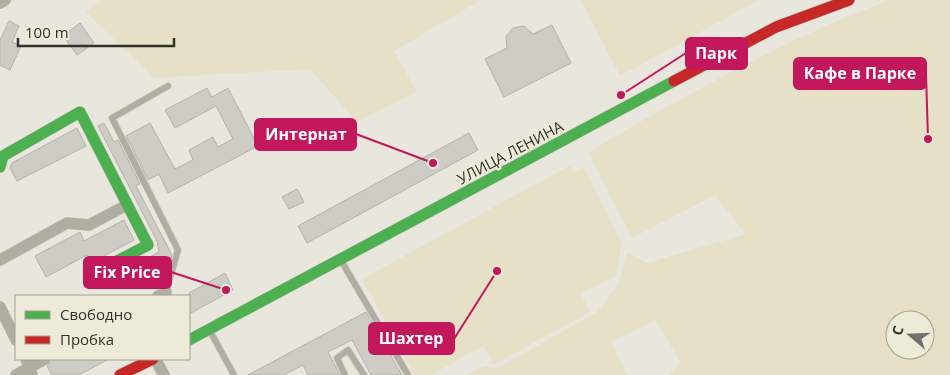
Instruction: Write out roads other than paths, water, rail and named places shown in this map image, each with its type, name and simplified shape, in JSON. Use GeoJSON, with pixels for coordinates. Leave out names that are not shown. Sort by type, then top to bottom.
{"type":"FeatureCollection","features":[{"type":"Feature","properties":{"kind":"main road","name":"УЛИЦА ЛЕНИНА"},"geometry":{"type":"LineString","coordinates":[[190,338],[341,260],[776,27],[849,0]]}},
{"type":"Feature","properties":{"kind":"main road"},"geometry":{"type":"LineString","coordinates":[[0,167],[3,156],[80,112],[148,245],[116,262]]}},
{"type":"Feature","properties":{"kind":"main road"},"geometry":{"type":"LineString","coordinates":[[120,375],[152,360]]}},
{"type":"Feature","properties":{"kind":"street"},"geometry":{"type":"LineString","coordinates":[[0,3],[5,0]]}},
{"type":"Feature","properties":{"kind":"street"},"geometry":{"type":"LineString","coordinates":[[0,260],[67,223],[89,225],[127,205]]}},
{"type":"Feature","properties":{"kind":"street"},"geometry":{"type":"LineString","coordinates":[[0,307],[15,338]]}},
{"type":"Feature","properties":{"kind":"street"},"geometry":{"type":"LineString","coordinates":[[16,375],[43,360]]}},
{"type":"Feature","properties":{"kind":"street"},"geometry":{"type":"LineString","coordinates":[[155,360],[164,375]]}},
{"type":"Feature","properties":{"kind":"lane"},"geometry":{"type":"LineString","coordinates":[[164,295],[178,250],[112,118],[168,86]]}},
{"type":"Feature","properties":{"kind":"lane"},"geometry":{"type":"LineString","coordinates":[[341,260],[408,375]]}},
{"type":"Feature","properties":{"kind":"lane"},"geometry":{"type":"LineString","coordinates":[[209,329],[234,375]]}},
{"type":"Feature","properties":{"kind":"lane"},"geometry":{"type":"LineString","coordinates":[[345,375],[337,358],[348,350],[364,375]]}},
{"type":"Feature","properties":{"kind":"place","name":"Парк"},"geometry":{"type":"Point","coordinates":[621,95]}},
{"type":"Feature","properties":{"kind":"place","name":"Кафе в Парке"},"geometry":{"type":"Point","coordinates":[928,139]}},
{"type":"Feature","properties":{"kind":"place","name":"Интернат"},"geometry":{"type":"Point","coordinates":[433,163]}},
{"type":"Feature","properties":{"kind":"place","name":"Шахтер"},"geometry":{"type":"Point","coordinates":[497,271]}},
{"type":"Feature","properties":{"kind":"place","name":"Fix Price"},"geometry":{"type":"Point","coordinates":[226,290]}}]}
